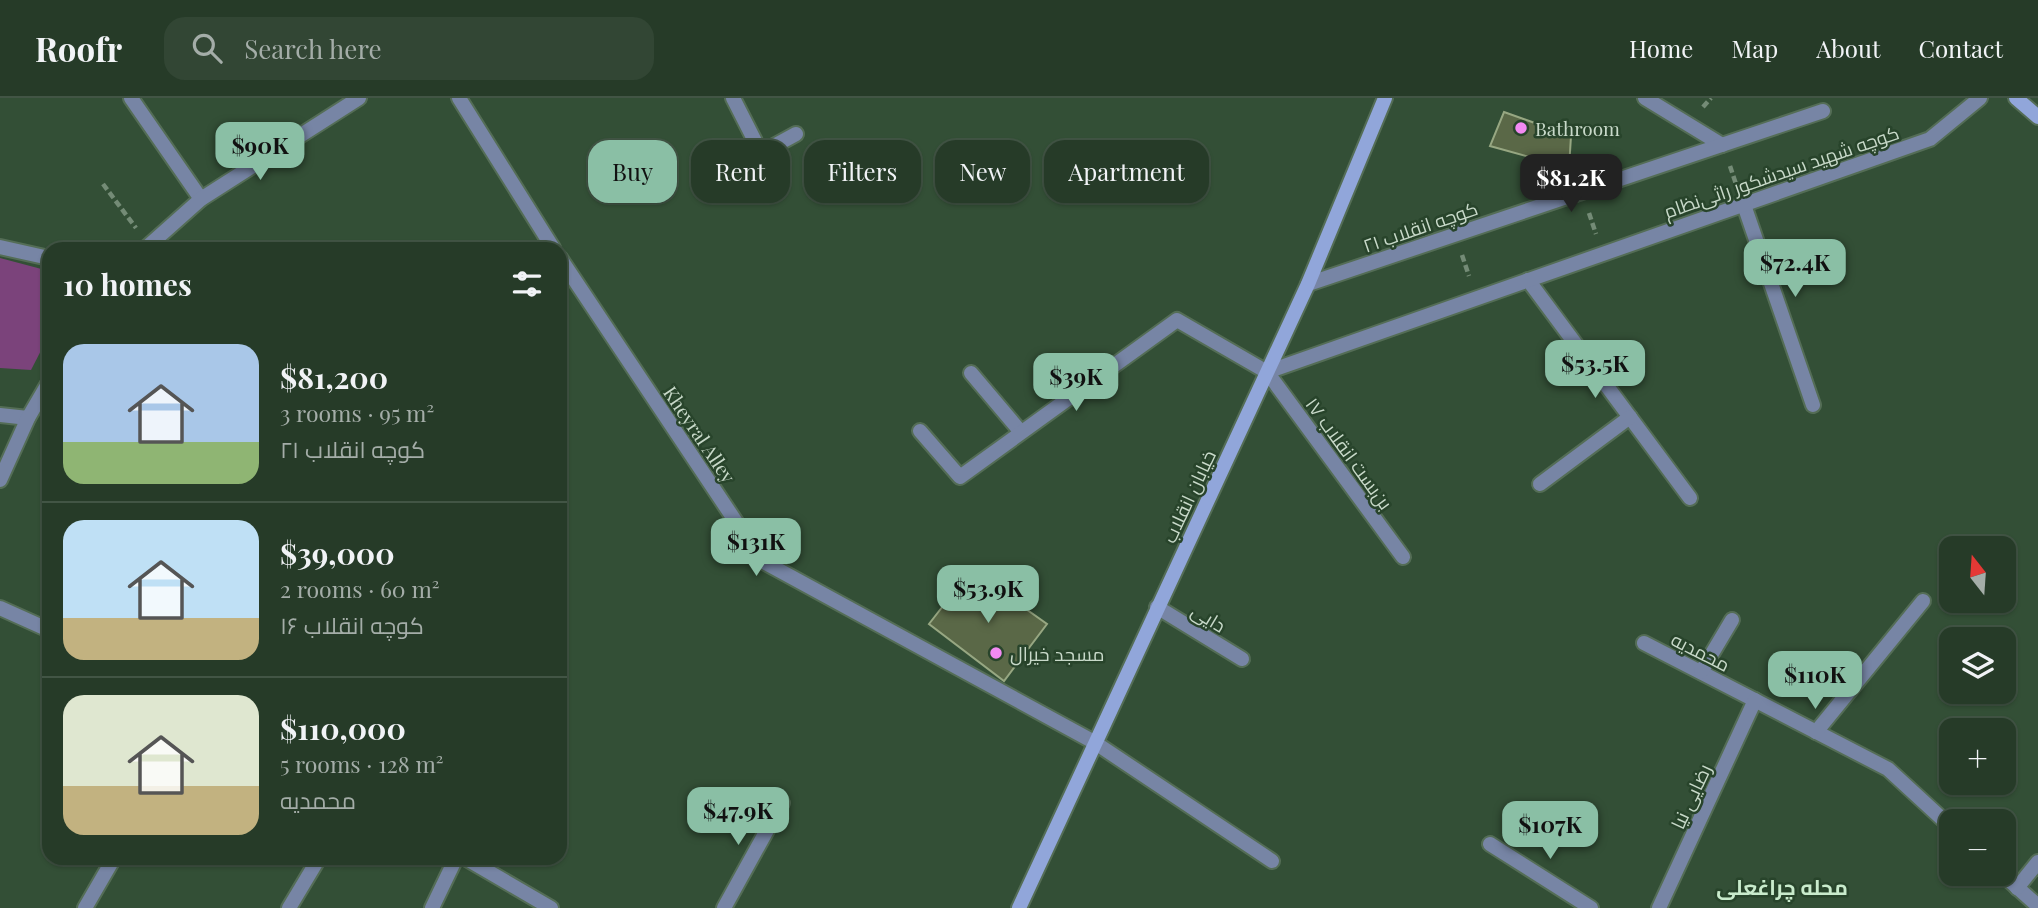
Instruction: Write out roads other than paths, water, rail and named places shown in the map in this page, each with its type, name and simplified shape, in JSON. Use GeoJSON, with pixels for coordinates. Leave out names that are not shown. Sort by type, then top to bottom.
{"type":"FeatureCollection","features":[{"type":"Feature","properties":{"kind":"main road","name":"خیابان انقلاب"},"geometry":{"type":"LineString","coordinates":[[1019,908],[1308,284],[1385,98]]}},
{"type":"Feature","properties":{"kind":"main road"},"geometry":{"type":"LineString","coordinates":[[2016,98],[2038,117]]}},
{"type":"Feature","properties":{"kind":"street"},"geometry":{"type":"LineString","coordinates":[[131,98],[201,199]]}},
{"type":"Feature","properties":{"kind":"street"},"geometry":{"type":"LineString","coordinates":[[154,242],[201,199],[359,98]]}},
{"type":"Feature","properties":{"kind":"street"},"geometry":{"type":"LineString","coordinates":[[459,98],[549,242]]}},
{"type":"Feature","properties":{"kind":"street"},"geometry":{"type":"LineString","coordinates":[[733,98],[761,153],[796,134]]}},
{"type":"Feature","properties":{"kind":"street"},"geometry":{"type":"LineString","coordinates":[[1645,98],[1723,145]]}},
{"type":"Feature","properties":{"kind":"street","name":"کوچه شهید سیدشکور راثی‌نظام"},"geometry":{"type":"LineString","coordinates":[[1267,372],[1930,139],[1980,98]]}},
{"type":"Feature","properties":{"kind":"street","name":"کوچه انقلاب ۲۱"},"geometry":{"type":"LineString","coordinates":[[1308,284],[1823,111]]}},
{"type":"Feature","properties":{"kind":"street"},"geometry":{"type":"LineString","coordinates":[[1744,205],[1814,405]]}},
{"type":"Feature","properties":{"kind":"street"},"geometry":{"type":"LineString","coordinates":[[0,247],[42,256]]}},
{"type":"Feature","properties":{"kind":"street","name":"Kheyral Alley"},"geometry":{"type":"LineString","coordinates":[[567,268],[762,561],[1094,742],[1272,861]]}},
{"type":"Feature","properties":{"kind":"street"},"geometry":{"type":"LineString","coordinates":[[1528,280],[1690,498]]}},
{"type":"Feature","properties":{"kind":"street"},"geometry":{"type":"LineString","coordinates":[[920,431],[960,477],[1177,320],[1267,372]]}},
{"type":"Feature","properties":{"kind":"street","name":"بن‌بست انقلاب ۱۷"},"geometry":{"type":"LineString","coordinates":[[1267,372],[1403,556]]}},
{"type":"Feature","properties":{"kind":"street"},"geometry":{"type":"LineString","coordinates":[[971,373],[1020,431]]}},
{"type":"Feature","properties":{"kind":"street"},"geometry":{"type":"LineString","coordinates":[[0,480],[42,394]]}},
{"type":"Feature","properties":{"kind":"street"},"geometry":{"type":"LineString","coordinates":[[0,415],[28,418]]}},
{"type":"Feature","properties":{"kind":"street"},"geometry":{"type":"LineString","coordinates":[[1540,484],[1630,417]]}},
{"type":"Feature","properties":{"kind":"street"},"geometry":{"type":"LineString","coordinates":[[1816,732],[1923,601]]}},
{"type":"Feature","properties":{"kind":"street","name":"دایی"},"geometry":{"type":"LineString","coordinates":[[1157,607],[1242,659]]}},
{"type":"Feature","properties":{"kind":"street"},"geometry":{"type":"LineString","coordinates":[[0,608],[42,627]]}},
{"type":"Feature","properties":{"kind":"street"},"geometry":{"type":"LineString","coordinates":[[1701,672],[1732,620]]}},
{"type":"Feature","properties":{"kind":"street","name":"محمدیه"},"geometry":{"type":"LineString","coordinates":[[1644,643],[1888,769],[1939,816]]}},
{"type":"Feature","properties":{"kind":"street","name":"رضایی نیا"},"geometry":{"type":"LineString","coordinates":[[1658,908],[1755,700]]}},
{"type":"Feature","properties":{"kind":"street"},"geometry":{"type":"LineString","coordinates":[[724,908],[782,803]]}},
{"type":"Feature","properties":{"kind":"street"},"geometry":{"type":"LineString","coordinates":[[1490,844],[1591,908]]}},
{"type":"Feature","properties":{"kind":"street"},"geometry":{"type":"LineString","coordinates":[[2038,862],[2017,888],[2038,906]]}},
{"type":"Feature","properties":{"kind":"street"},"geometry":{"type":"LineString","coordinates":[[85,908],[110,865]]}},
{"type":"Feature","properties":{"kind":"street"},"geometry":{"type":"LineString","coordinates":[[289,908],[315,865]]}},
{"type":"Feature","properties":{"kind":"street"},"geometry":{"type":"LineString","coordinates":[[432,908],[453,865]]}},
{"type":"Feature","properties":{"kind":"street"},"geometry":{"type":"LineString","coordinates":[[477,865],[551,908]]}},
{"type":"Feature","properties":{"kind":"place","name":"Bathroom"},"geometry":{"type":"Point","coordinates":[1521,128]}},
{"type":"Feature","properties":{"kind":"place","name":"مسجد خیرال"},"geometry":{"type":"Point","coordinates":[996,653]}},
{"type":"Feature","properties":{"kind":"district","name":"محله چراغعلی"},"geometry":{"type":"Point","coordinates":[1782,886]}}]}
